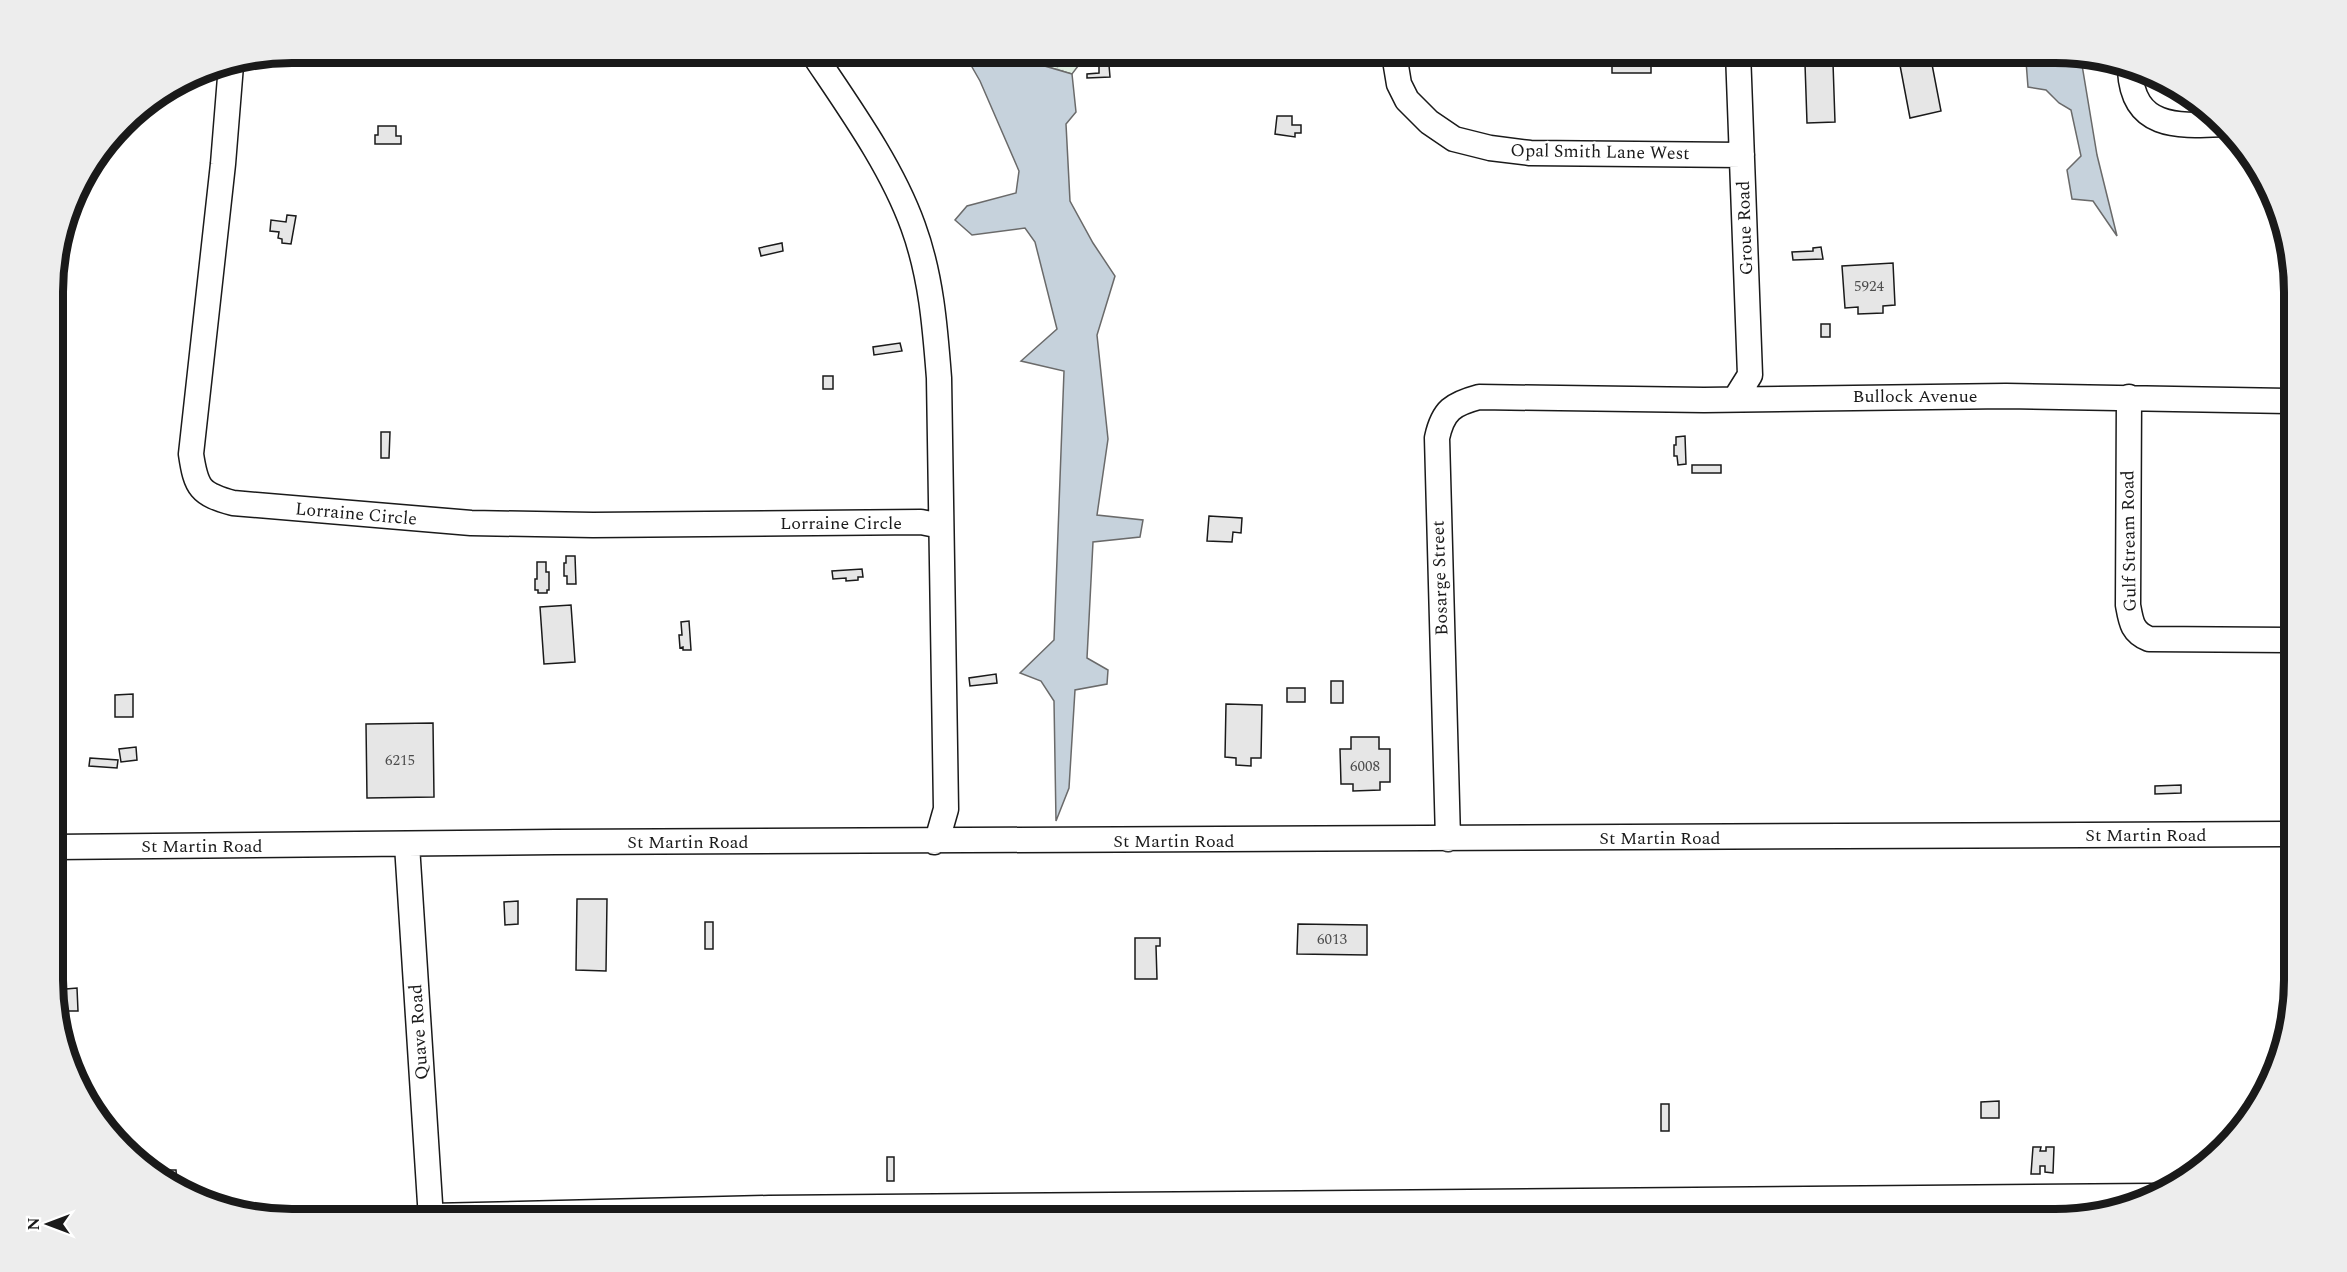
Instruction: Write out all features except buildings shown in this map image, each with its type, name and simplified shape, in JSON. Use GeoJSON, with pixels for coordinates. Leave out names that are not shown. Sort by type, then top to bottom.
{"type":"FeatureCollection","features":[{"type":"Feature","properties":{"kind":"street"},"geometry":{"type":"LineString","coordinates":[[819,63],[852,111],[887,173],[912,224],[925,265],[934,315],[939,378],[946,809],[938,837],[934,842]]}},
{"type":"Feature","properties":{"kind":"street","name":"Opal Smith Lane West"},"geometry":{"type":"LineString","coordinates":[[1396,63],[1399,84],[1407,100],[1429,122],[1454,139],[1490,148],[1530,153],[1742,155]]}},
{"type":"Feature","properties":{"kind":"street","name":"Groue Road"},"geometry":{"type":"LineString","coordinates":[[1735,399],[1750,375],[1738,63]]}},
{"type":"Feature","properties":{"kind":"street","name":"Lorraine Circle"},"geometry":{"type":"LineString","coordinates":[[230,72],[223,164],[191,454],[195,477],[201,488],[212,497],[233,502],[471,523],[593,525],[921,522],[941,526]]}},
{"type":"Feature","properties":{"kind":"street"},"geometry":{"type":"LineString","coordinates":[[2131,76],[2137,99],[2147,112],[2163,122],[2181,126],[2211,125]]}},
{"type":"Feature","properties":{"kind":"street","name":"Bullock Avenue"},"geometry":{"type":"LineString","coordinates":[[1537,398],[1735,399],[1984,396],[2284,401]]}},
{"type":"Feature","properties":{"kind":"street","name":"Bosarge Street"},"geometry":{"type":"LineString","coordinates":[[1448,839],[1437,438],[1440,425],[1448,411],[1458,402],[1479,397],[1537,398]]}},
{"type":"Feature","properties":{"kind":"street","name":"Gulf Stream Road"},"geometry":{"type":"LineString","coordinates":[[2129,398],[2128,605],[2132,627],[2139,635],[2149,639],[2284,640]]}},
{"type":"Feature","properties":{"kind":"street","name":"St Martin Road"},"geometry":{"type":"LineString","coordinates":[[63,847],[2284,834]]}},
{"type":"Feature","properties":{"kind":"street","name":"Quave Road"},"geometry":{"type":"LineString","coordinates":[[407,845],[430,1209]]}},
{"type":"Feature","properties":{"kind":"street"},"geometry":{"type":"LineString","coordinates":[[735,1209],[2130,1196]]}},
{"type":"Feature","properties":{"kind":"green space"},"geometry":{"type":"Polygon","coordinates":[[[1034,63],[1080,63],[1072,74],[1034,63]]]}},
{"type":"Feature","properties":{"kind":"shaded area"},"geometry":{"type":"Polygon","coordinates":[[[970,63],[1034,63],[1072,74],[1076,112],[1066,124],[1070,201],[1093,243],[1115,276],[1097,335],[1108,439],[1097,515],[1143,520],[1140,537],[1093,542],[1087,658],[1108,670],[1107,684],[1075,690],[1069,788],[1056,821],[1054,701],[1041,681],[1020,673],[1054,640],[1064,371],[1021,361],[1057,329],[1035,242],[1025,228],[972,235],[955,220],[967,206],[1016,193],[1019,171],[980,81],[970,63]]]}},
{"type":"Feature","properties":{"kind":"shaded area"},"geometry":{"type":"Polygon","coordinates":[[[2026,63],[2082,65],[2097,155],[2117,236],[2093,201],[2072,199],[2067,170],[2081,156],[2071,110],[2059,103],[2046,90],[2028,87],[2026,63]]]}}]}
